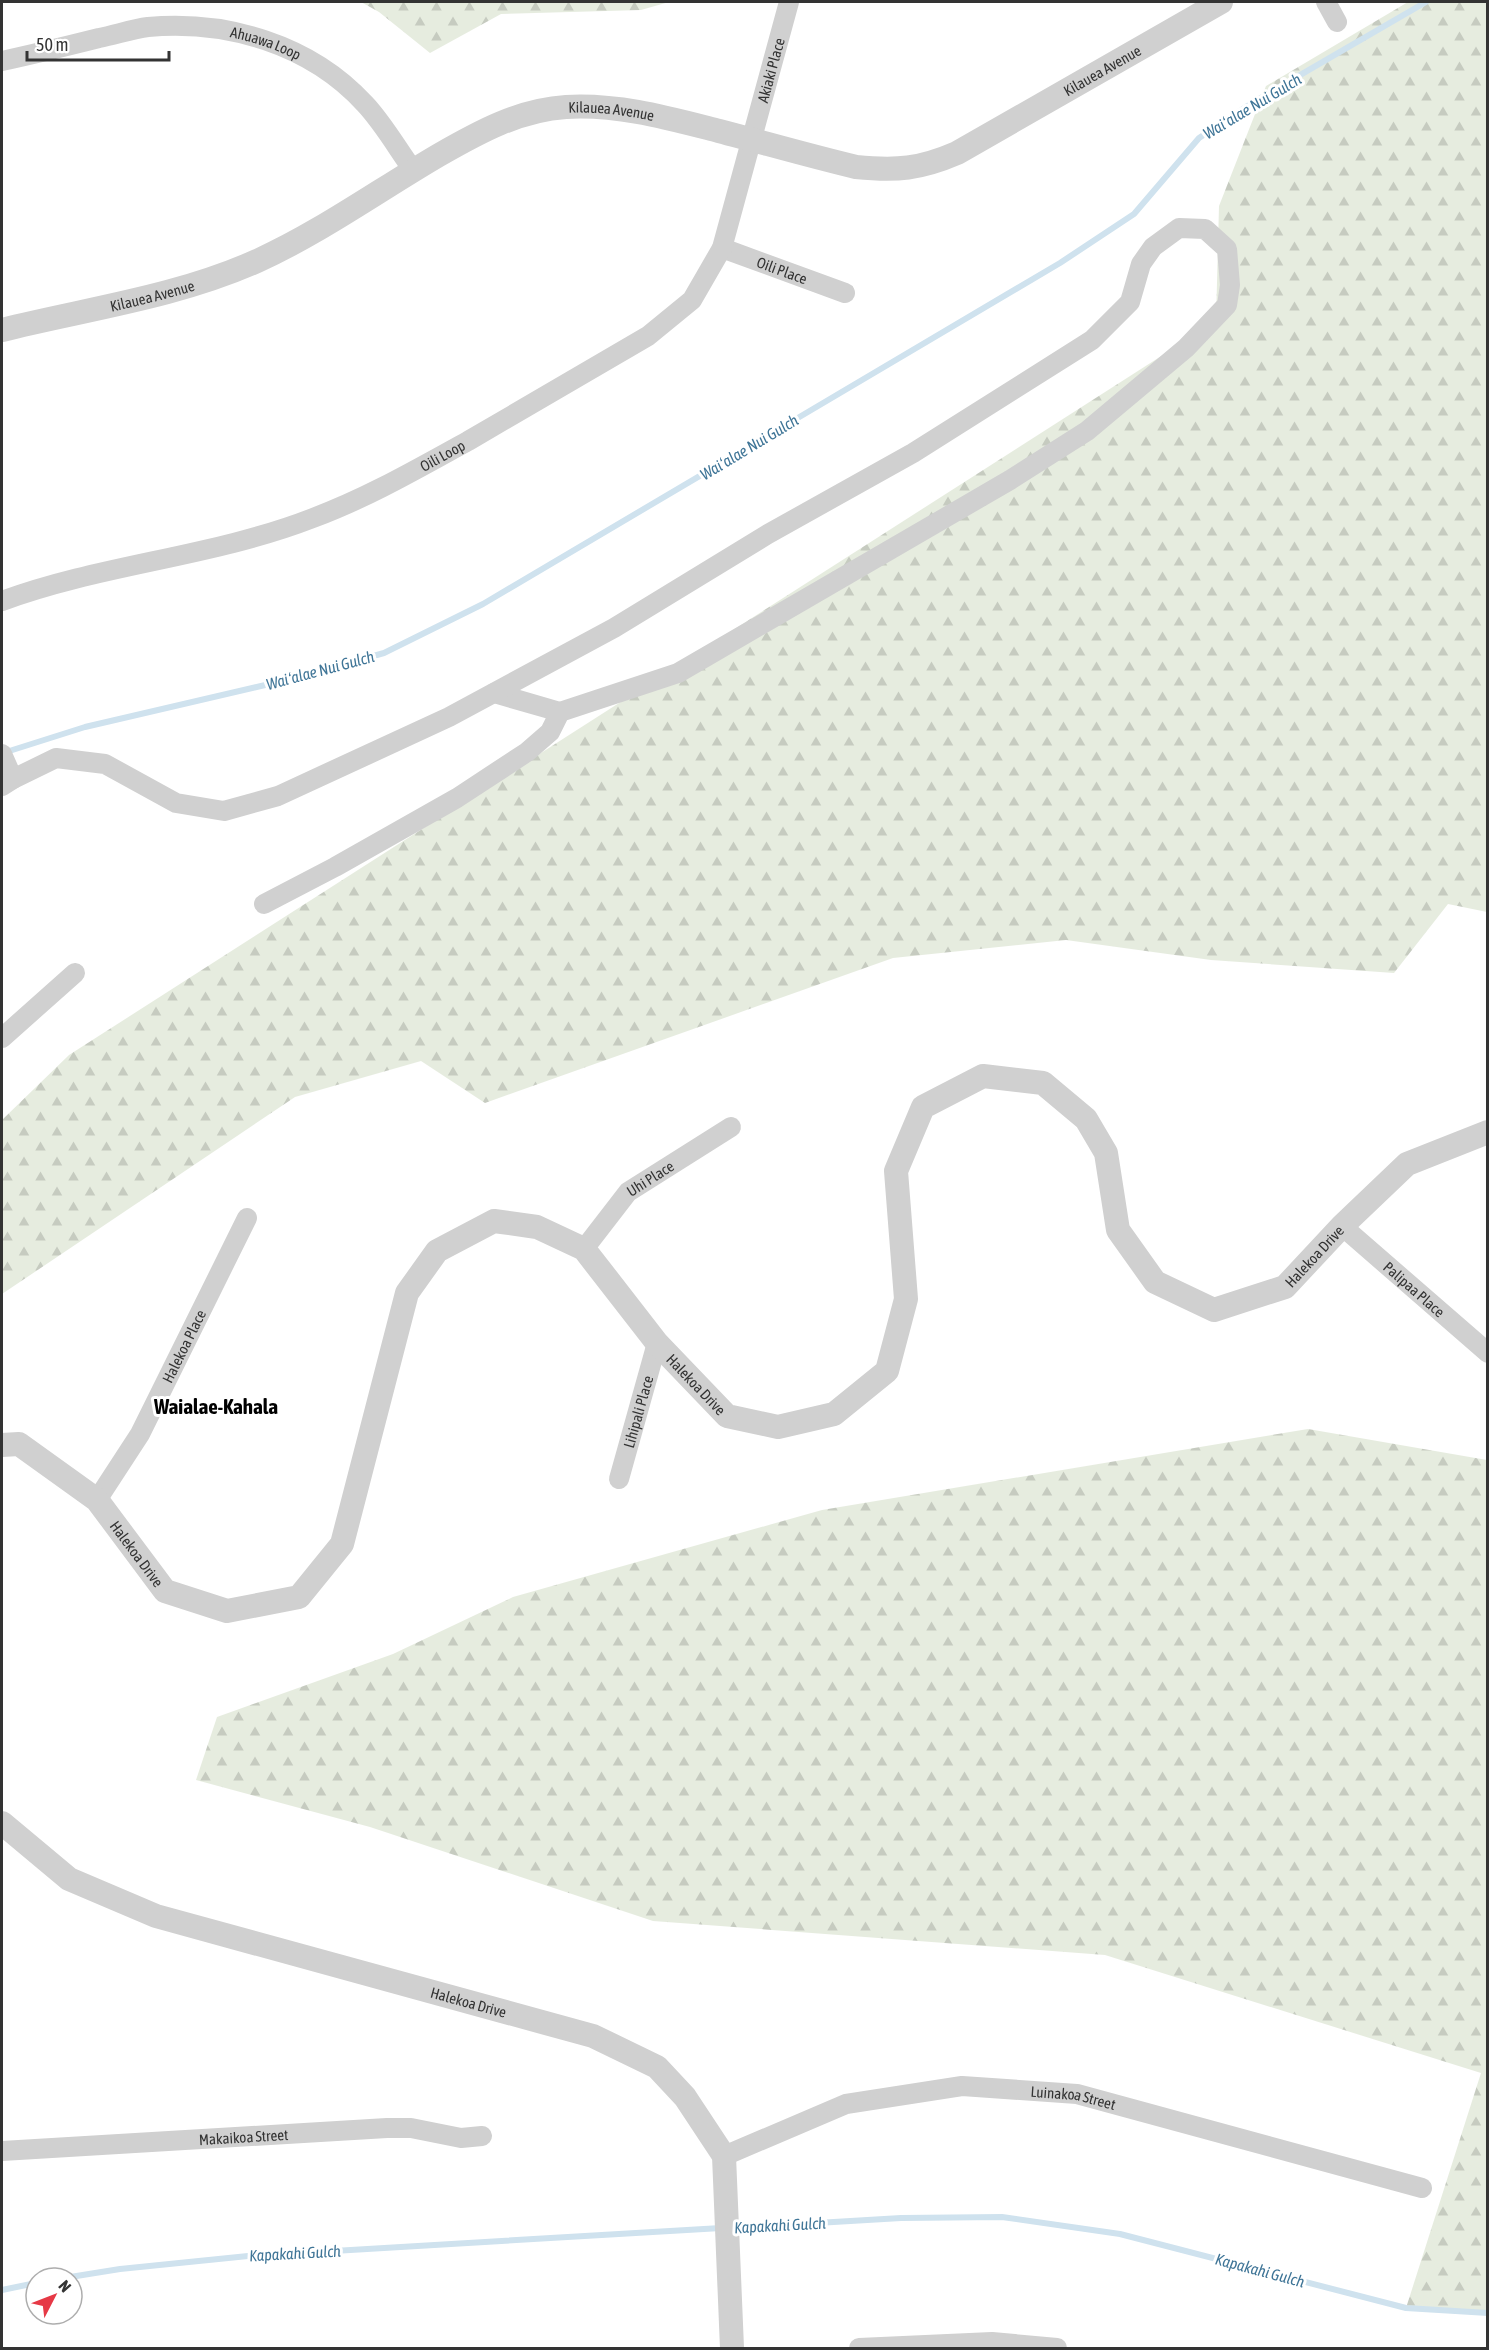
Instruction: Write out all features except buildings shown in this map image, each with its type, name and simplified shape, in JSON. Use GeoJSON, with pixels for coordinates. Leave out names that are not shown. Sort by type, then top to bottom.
{"type":"FeatureCollection","features":[{"type":"Feature","properties":{"kind":"street","name":"Akiaki Place"},"geometry":{"type":"LineString","coordinates":[[750,140],[789,2]]}},
{"type":"Feature","properties":{"kind":"street","name":"Kilauea Avenue"},"geometry":{"type":"LineString","coordinates":[[2,330],[138,298],[228,273],[302,238],[413,170],[490,127],[518,116],[563,107],[621,108],[658,115],[856,167],[882,170],[931,164],[957,153],[1221,2]]}},
{"type":"Feature","properties":{"kind":"street"},"geometry":{"type":"LineString","coordinates":[[1326,2],[1337,22]]}},
{"type":"Feature","properties":{"kind":"street","name":"Ahuawa Loop"},"geometry":{"type":"LineString","coordinates":[[2,61],[146,27],[188,25],[230,30],[269,41],[305,58],[339,80],[365,104],[413,170]]}},
{"type":"Feature","properties":{"kind":"street","name":"Oili Loop"},"geometry":{"type":"LineString","coordinates":[[2,601],[87,576],[250,538],[312,519],[367,496],[648,336],[692,300],[722,248],[750,140]]}},
{"type":"Feature","properties":{"kind":"street"},"geometry":{"type":"LineString","coordinates":[[6,771],[56,758],[105,764],[176,803],[224,811],[278,796],[449,717],[494,693],[614,628],[768,534],[913,453],[1092,340],[1130,302],[1141,264],[1154,247],[1179,228],[1205,229],[1227,249],[1230,285],[1227,305],[1186,348],[1087,431],[1011,480],[678,673],[560,712],[494,693]]}},
{"type":"Feature","properties":{"kind":"street","name":"Oili Place"},"geometry":{"type":"LineString","coordinates":[[722,248],[844,293]]}},
{"type":"Feature","properties":{"kind":"street"},"geometry":{"type":"LineString","coordinates":[[264,904],[457,798],[527,752],[549,732],[560,712]]}},
{"type":"Feature","properties":{"kind":"street"},"geometry":{"type":"LineString","coordinates":[[2,1038],[75,973]]}},
{"type":"Feature","properties":{"kind":"street","name":"Halekoa Drive"},"geometry":{"type":"LineString","coordinates":[[2,1445],[19,1444],[97,1500],[165,1592],[227,1611],[299,1597],[342,1544],[406,1293],[437,1251],[494,1221],[537,1227],[584,1249],[657,1343],[727,1416],[778,1427],[834,1414],[886,1371],[906,1299],[896,1171],[923,1107],[983,1076],[1043,1083],[1086,1119],[1106,1153],[1118,1230],[1155,1282],[1214,1310],[1285,1287],[1342,1226],[1407,1164],[1488,1132]]}},
{"type":"Feature","properties":{"kind":"street","name":"Uhi Place"},"geometry":{"type":"LineString","coordinates":[[584,1249],[627,1192],[731,1127]]}},
{"type":"Feature","properties":{"kind":"street","name":"Halekoa Place"},"geometry":{"type":"LineString","coordinates":[[97,1500],[140,1434],[247,1218]]}},
{"type":"Feature","properties":{"kind":"street","name":"Palipaa Place"},"geometry":{"type":"LineString","coordinates":[[1342,1226],[1488,1353]]}},
{"type":"Feature","properties":{"kind":"street","name":"Lihipali Place"},"geometry":{"type":"LineString","coordinates":[[619,1479],[657,1343]]}},
{"type":"Feature","properties":{"kind":"street","name":"Halekoa Drive"},"geometry":{"type":"LineString","coordinates":[[2,1823],[69,1879],[156,1916],[593,2036],[657,2067],[685,2097],[724,2156]]}},
{"type":"Feature","properties":{"kind":"street","name":"Luinakoa Street"},"geometry":{"type":"LineString","coordinates":[[724,2156],[846,2104],[962,2086],[1077,2094],[1422,2188]]}},
{"type":"Feature","properties":{"kind":"street","name":"Makaikoa Street"},"geometry":{"type":"LineString","coordinates":[[2,2151],[387,2128],[411,2128],[461,2139],[482,2136]]}},
{"type":"Feature","properties":{"kind":"street"},"geometry":{"type":"LineString","coordinates":[[724,2156],[732,2349]]}},
{"type":"Feature","properties":{"kind":"street"},"geometry":{"type":"LineString","coordinates":[[859,2349],[982,2342],[1034,2345],[1057,2349]]}},
{"type":"Feature","properties":{"kind":"green space"},"geometry":{"type":"Polygon","coordinates":[[[361,2],[669,2],[641,10],[501,14],[430,53],[379,12],[361,2]]]}},
{"type":"Feature","properties":{"kind":"green space"},"geometry":{"type":"Polygon","coordinates":[[[1408,2],[1487,2],[1487,912],[1448,904],[1394,973],[1211,960],[1066,940],[893,958],[485,1103],[421,1061],[295,1097],[2,1294],[2,1120],[69,1055],[1216,321],[1219,206],[1266,86],[1408,2]]]}},
{"type":"Feature","properties":{"kind":"green space"},"geometry":{"type":"Polygon","coordinates":[[[1308,1429],[1487,1460],[1487,2313],[1406,2308],[1481,2073],[1105,1955],[653,1921],[370,1827],[196,1780],[217,1717],[393,1654],[513,1597],[822,1510],[1308,1429]]]}},
{"type":"Feature","properties":{"kind":"waterway","name":"Waiʻalae Nui Gulch"},"geometry":{"type":"LineString","coordinates":[[3,753],[85,727],[291,679],[384,653],[483,604],[1060,263],[1134,214],[1199,138],[1252,103],[1426,2]]}},
{"type":"Feature","properties":{"kind":"waterway","name":"Kapakahi Gulch"},"geometry":{"type":"LineString","coordinates":[[731,2228],[901,2218],[1002,2217],[1120,2234],[1406,2308],[1488,2313]]}},
{"type":"Feature","properties":{"kind":"waterway","name":"Kapakahi Gulch"},"geometry":{"type":"LineString","coordinates":[[84,2275],[248,2256],[721,2228]]}},
{"type":"Feature","properties":{"kind":"waterway","name":"Kapakahi Gulch"},"geometry":{"type":"LineString","coordinates":[[2,2290],[24,2285]]}},
{"type":"Feature","properties":{"kind":"district","name":"Waialae-Kahala"},"geometry":{"type":"Point","coordinates":[216,1406]}}]}
